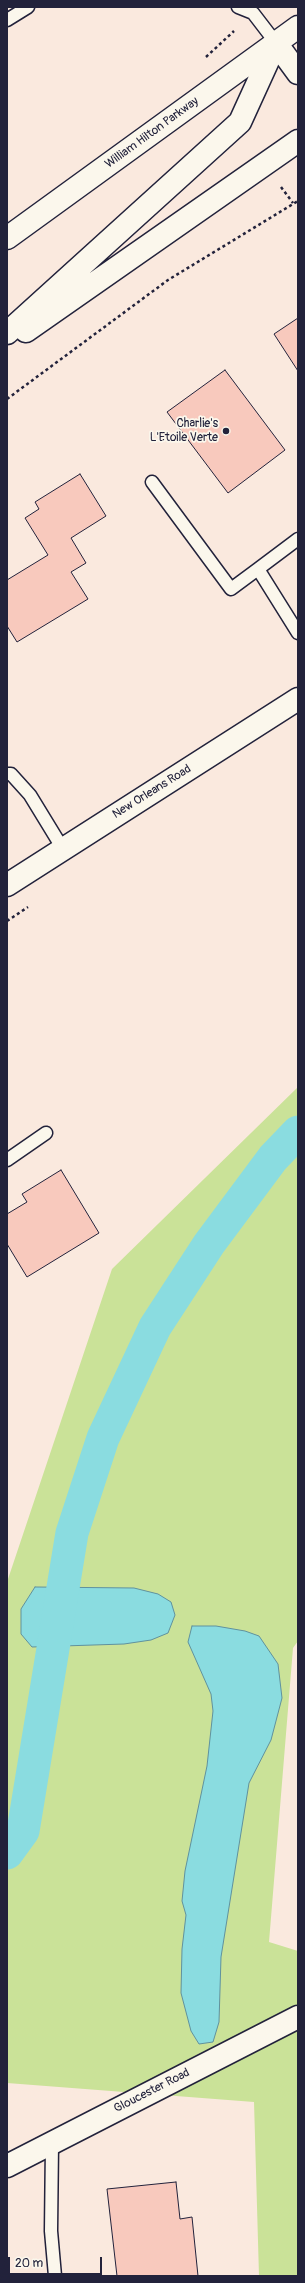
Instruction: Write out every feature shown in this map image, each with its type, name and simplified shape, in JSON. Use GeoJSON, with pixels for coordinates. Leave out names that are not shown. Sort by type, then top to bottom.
{"type":"FeatureCollection","features":[{"type":"Feature","properties":{"kind":"main road","name":"William Hilton Parkway"},"geometry":{"type":"LineString","coordinates":[[7,238],[298,27]]}},
{"type":"Feature","properties":{"kind":"main road"},"geometry":{"type":"LineString","coordinates":[[7,333],[240,122],[276,43],[298,73]]}},
{"type":"Feature","properties":{"kind":"main road"},"geometry":{"type":"LineString","coordinates":[[7,344],[298,141]]}},
{"type":"Feature","properties":{"kind":"main road","name":"New Orleans Road"},"geometry":{"type":"LineString","coordinates":[[7,885],[298,699]]}},
{"type":"Feature","properties":{"kind":"main road","name":"Gloucester Road"},"geometry":{"type":"LineString","coordinates":[[7,2166],[298,2016]]}},
{"type":"Feature","properties":{"kind":"lane"},"geometry":{"type":"LineString","coordinates":[[7,20],[28,7]]}},
{"type":"Feature","properties":{"kind":"lane"},"geometry":{"type":"LineString","coordinates":[[238,7],[254,10],[276,43]]}},
{"type":"Feature","properties":{"kind":"lane"},"geometry":{"type":"LineString","coordinates":[[152,482],[231,589],[298,540]]}},
{"type":"Feature","properties":{"kind":"lane"},"geometry":{"type":"LineString","coordinates":[[258,569],[298,633]]}},
{"type":"Feature","properties":{"kind":"lane"},"geometry":{"type":"LineString","coordinates":[[7,774],[11,774],[30,794],[63,849]]}},
{"type":"Feature","properties":{"kind":"lane"},"geometry":{"type":"LineString","coordinates":[[7,1160],[46,1133]]}},
{"type":"Feature","properties":{"kind":"lane"},"geometry":{"type":"LineString","coordinates":[[52,2143],[51,2230],[55,2276]]}},
{"type":"Feature","properties":{"kind":"path"},"geometry":{"type":"LineString","coordinates":[[204,60],[254,10]]}},
{"type":"Feature","properties":{"kind":"path"},"geometry":{"type":"LineString","coordinates":[[7,399],[168,280],[298,201]]}},
{"type":"Feature","properties":{"kind":"green space"},"geometry":{"type":"Polygon","coordinates":[[[298,1087],[298,1641],[293,1648],[269,1942],[298,1951],[298,2276],[259,2276],[254,2102],[7,2083],[7,1582],[112,1269],[298,1087]]]}},
{"type":"Feature","properties":{"kind":"water"},"geometry":{"type":"Polygon","coordinates":[[[35,1587],[134,1588],[158,1594],[171,1602],[175,1615],[168,1633],[151,1640],[124,1644],[32,1647],[21,1634],[21,1609],[35,1587]]]}},
{"type":"Feature","properties":{"kind":"water"},"geometry":{"type":"Polygon","coordinates":[[[192,1626],[216,1626],[245,1631],[259,1636],[278,1664],[282,1698],[271,1740],[249,1783],[221,1957],[219,2022],[213,2042],[199,2044],[191,2031],[181,1993],[182,1949],[186,1915],[182,1901],[185,1871],[207,1766],[213,1711],[211,1694],[188,1642],[192,1626]]]}},
{"type":"Feature","properties":{"kind":"building"},"geometry":{"type":"Polygon","coordinates":[[[298,318],[298,371],[274,334],[298,318]]]}},
{"type":"Feature","properties":{"kind":"building","name":"Charlie's L'Etoile Verte"},"geometry":{"type":"Polygon","coordinates":[[[225,370],[285,450],[228,493],[167,412],[225,370]]]}},
{"type":"Feature","properties":{"kind":"building"},"geometry":{"type":"Polygon","coordinates":[[[80,474],[106,516],[71,538],[86,563],[71,572],[88,599],[17,642],[7,626],[7,580],[48,555],[25,518],[39,509],[35,502],[80,474]]]}},
{"type":"Feature","properties":{"kind":"building"},"geometry":{"type":"Polygon","coordinates":[[[61,1170],[99,1233],[27,1277],[7,1244],[7,1214],[27,1202],[22,1194],[61,1170]]]}},
{"type":"Feature","properties":{"kind":"building"},"geometry":{"type":"Polygon","coordinates":[[[176,2182],[180,2219],[192,2217],[198,2276],[117,2276],[107,2189],[176,2182]]]}},
{"type":"Feature","properties":{"kind":"waterway"},"geometry":{"type":"LineString","coordinates":[[7,1853],[23,1831],[72,1533],[103,1438],[155,1327],[209,1244],[273,1158],[298,1132]]}},
{"type":"Feature","properties":{"kind":"place","name":"Charlie's L'Etoile Verte"},"geometry":{"type":"Point","coordinates":[226,431]}}]}
